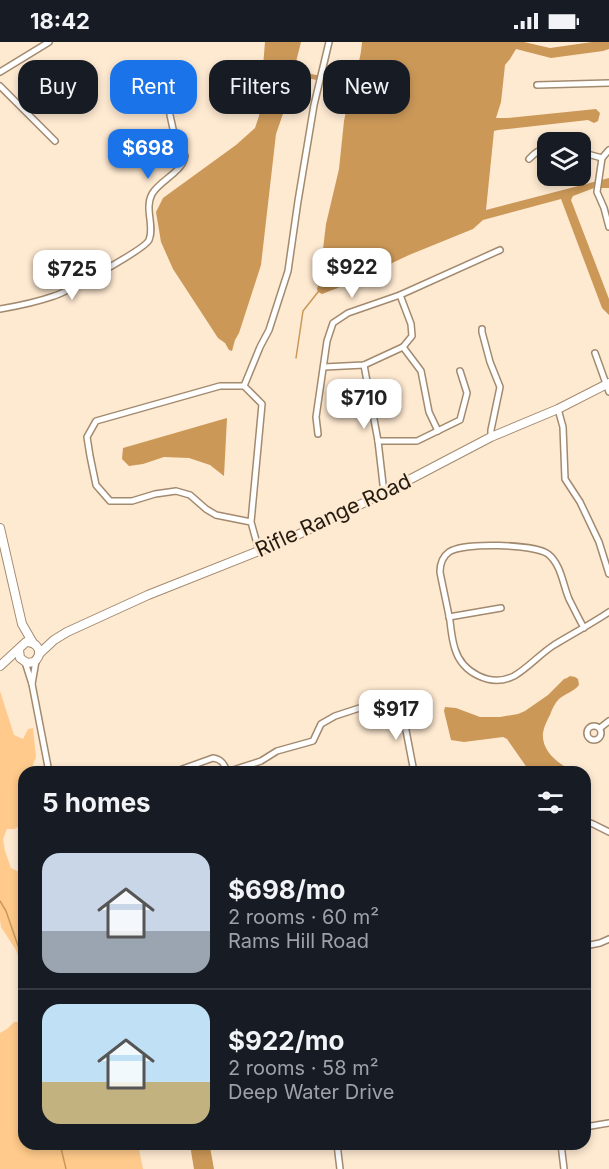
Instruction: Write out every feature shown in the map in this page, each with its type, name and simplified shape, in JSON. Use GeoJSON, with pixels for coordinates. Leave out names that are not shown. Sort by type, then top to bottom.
{"type":"FeatureCollection","features":[{"type":"Feature","properties":{"kind":"main road","name":"Rifle Range Road"},"geometry":{"type":"LineString","coordinates":[[34,643],[54,640],[148,595],[289,539],[491,437],[608,387]]}},
{"type":"Feature","properties":{"kind":"main road"},"geometry":{"type":"LineString","coordinates":[[0,528],[22,624],[19,656],[25,662]]}},
{"type":"Feature","properties":{"kind":"main road"},"geometry":{"type":"LineString","coordinates":[[22,624],[38,648],[39,657],[31,663],[0,666],[26,642],[34,643]]}},
{"type":"Feature","properties":{"kind":"main road","name":"Rifle Range Road"},"geometry":{"type":"LineString","coordinates":[[40,653],[54,640]]}},
{"type":"Feature","properties":{"kind":"street"},"geometry":{"type":"LineString","coordinates":[[0,72],[49,42]]}},
{"type":"Feature","properties":{"kind":"street"},"geometry":{"type":"LineString","coordinates":[[244,386],[269,330],[288,271],[314,105],[330,42]]}},
{"type":"Feature","properties":{"kind":"street"},"geometry":{"type":"LineString","coordinates":[[537,85],[609,83]]}},
{"type":"Feature","properties":{"kind":"street"},"geometry":{"type":"LineString","coordinates":[[0,86],[55,141]]}},
{"type":"Feature","properties":{"kind":"street"},"geometry":{"type":"LineString","coordinates":[[0,309],[57,296],[147,243],[150,235],[151,196],[185,159],[175,138],[170,115]]}},
{"type":"Feature","properties":{"kind":"street"},"geometry":{"type":"LineString","coordinates":[[609,150],[602,158],[597,192],[609,226]]}},
{"type":"Feature","properties":{"kind":"street"},"geometry":{"type":"LineString","coordinates":[[529,159],[537,151]]}},
{"type":"Feature","properties":{"kind":"street"},"geometry":{"type":"LineString","coordinates":[[591,155],[602,158]]}},
{"type":"Feature","properties":{"kind":"street"},"geometry":{"type":"LineString","coordinates":[[318,434],[316,417],[327,341],[333,323],[348,313],[400,295],[500,250]]}},
{"type":"Feature","properties":{"kind":"street"},"geometry":{"type":"LineString","coordinates":[[324,367],[364,365],[403,347],[412,336],[411,324],[400,295]]}},
{"type":"Feature","properties":{"kind":"street"},"geometry":{"type":"LineString","coordinates":[[482,329],[490,362],[500,387],[490,430],[491,437]]}},
{"type":"Feature","properties":{"kind":"street"},"geometry":{"type":"LineString","coordinates":[[403,347],[421,371],[429,412],[438,431]]}},
{"type":"Feature","properties":{"kind":"street"},"geometry":{"type":"LineString","coordinates":[[595,353],[608,387]]}},
{"type":"Feature","properties":{"kind":"street"},"geometry":{"type":"LineString","coordinates":[[364,365],[378,441],[384,493]]}},
{"type":"Feature","properties":{"kind":"street"},"geometry":{"type":"LineString","coordinates":[[378,441],[417,441],[460,420],[467,393],[460,371]]}},
{"type":"Feature","properties":{"kind":"street"},"geometry":{"type":"LineString","coordinates":[[252,522],[216,515],[190,495],[176,491],[132,501],[110,501],[96,485],[87,437],[96,421],[220,386],[244,386],[262,404],[252,522],[259,551]]}},
{"type":"Feature","properties":{"kind":"street"},"geometry":{"type":"LineString","coordinates":[[558,409],[563,427],[566,479],[599,542],[609,574]]}},
{"type":"Feature","properties":{"kind":"street"},"geometry":{"type":"LineString","coordinates":[[584,628],[569,598],[555,561],[540,550],[484,546],[456,549],[448,552],[442,560],[440,566],[455,649],[463,664],[471,672],[481,677],[491,680],[514,676],[552,646],[584,628],[609,612]]}},
{"type":"Feature","properties":{"kind":"street"},"geometry":{"type":"LineString","coordinates":[[449,617],[501,608]]}},
{"type":"Feature","properties":{"kind":"street"},"geometry":{"type":"LineString","coordinates":[[32,684],[36,661]]}},
{"type":"Feature","properties":{"kind":"street"},"geometry":{"type":"LineString","coordinates":[[25,662],[32,684],[48,766]]}},
{"type":"Feature","properties":{"kind":"street"},"geometry":{"type":"LineString","coordinates":[[244,766],[277,751],[313,741],[321,724],[335,716],[388,700],[394,702],[404,720],[413,766]]}},
{"type":"Feature","properties":{"kind":"street"},"geometry":{"type":"LineString","coordinates":[[600,728],[609,721]]}},
{"type":"Feature","properties":{"kind":"street"},"geometry":{"type":"LineString","coordinates":[[191,766],[213,758],[218,759],[224,766]]}},
{"type":"Feature","properties":{"kind":"street"},"geometry":{"type":"LineString","coordinates":[[591,823],[609,832]]}},
{"type":"Feature","properties":{"kind":"street"},"geometry":{"type":"LineString","coordinates":[[591,945],[609,939]]}},
{"type":"Feature","properties":{"kind":"street"},"geometry":{"type":"LineString","coordinates":[[591,1125],[609,1123]]}},
{"type":"Feature","properties":{"kind":"street"},"geometry":{"type":"LineString","coordinates":[[338,1150],[340,1169]]}},
{"type":"Feature","properties":{"kind":"street"},"geometry":{"type":"LineString","coordinates":[[560,1150],[564,1169]]}},
{"type":"Feature","properties":{"kind":"shaded area"},"geometry":{"type":"Polygon","coordinates":[[[265,42],[301,42],[296,60],[264,60],[265,42]]]}},
{"type":"Feature","properties":{"kind":"shaded area"},"geometry":{"type":"Polygon","coordinates":[[[362,42],[524,42],[550,48],[609,42],[609,49],[603,51],[551,58],[516,49],[505,65],[501,102],[496,118],[596,109],[600,113],[598,121],[594,123],[588,120],[494,131],[486,210],[578,186],[591,186],[591,183],[609,178],[609,188],[594,188],[573,196],[571,200],[609,299],[609,315],[602,308],[561,199],[483,220],[473,229],[409,255],[348,284],[322,294],[318,292],[326,224],[339,169],[345,114],[410,114],[410,60],[359,60],[362,42]]]}},
{"type":"Feature","properties":{"kind":"shaded area"},"geometry":{"type":"Polygon","coordinates":[[[311,74],[323,76],[323,82],[311,79],[311,74]]]}},
{"type":"Feature","properties":{"kind":"shaded area"},"geometry":{"type":"Polygon","coordinates":[[[259,114],[283,114],[276,134],[261,265],[232,351],[218,338],[173,269],[161,242],[156,212],[163,198],[236,145],[255,128],[259,114]]]}},
{"type":"Feature","properties":{"kind":"shaded area"},"geometry":{"type":"Polygon","coordinates":[[[227,418],[224,476],[210,465],[189,458],[164,457],[129,466],[122,459],[123,448],[227,418]]]}},
{"type":"Feature","properties":{"kind":"shaded area"},"geometry":{"type":"Polygon","coordinates":[[[570,676],[575,677],[579,685],[555,704],[543,733],[548,752],[563,766],[526,766],[507,739],[503,737],[464,742],[451,740],[445,707],[456,708],[480,717],[518,714],[548,695],[570,676]]]}},
{"type":"Feature","properties":{"kind":"shaded area"},"geometry":{"type":"Polygon","coordinates":[[[0,691],[14,735],[23,739],[28,729],[33,728],[36,757],[32,766],[18,766],[18,827],[7,829],[3,839],[11,868],[18,871],[18,956],[1,927],[0,691]]]}},
{"type":"Feature","properties":{"kind":"shaded area"},"geometry":{"type":"Polygon","coordinates":[[[14,1022],[18,1022],[18,1150],[139,1150],[143,1169],[0,1169],[0,1033],[14,1022]]]}},
{"type":"Feature","properties":{"kind":"shaded area"},"geometry":{"type":"Polygon","coordinates":[[[191,1150],[211,1150],[214,1169],[194,1169],[191,1150]]]}},
{"type":"Feature","properties":{"kind":"waterway"},"geometry":{"type":"LineString","coordinates":[[296,358],[303,311],[318,292]]}},
{"type":"Feature","properties":{"kind":"waterway"},"geometry":{"type":"LineString","coordinates":[[0,901],[6,911],[18,946]]}},
{"type":"Feature","properties":{"kind":"waterway"},"geometry":{"type":"LineString","coordinates":[[61,1150],[66,1169]]}}]}
